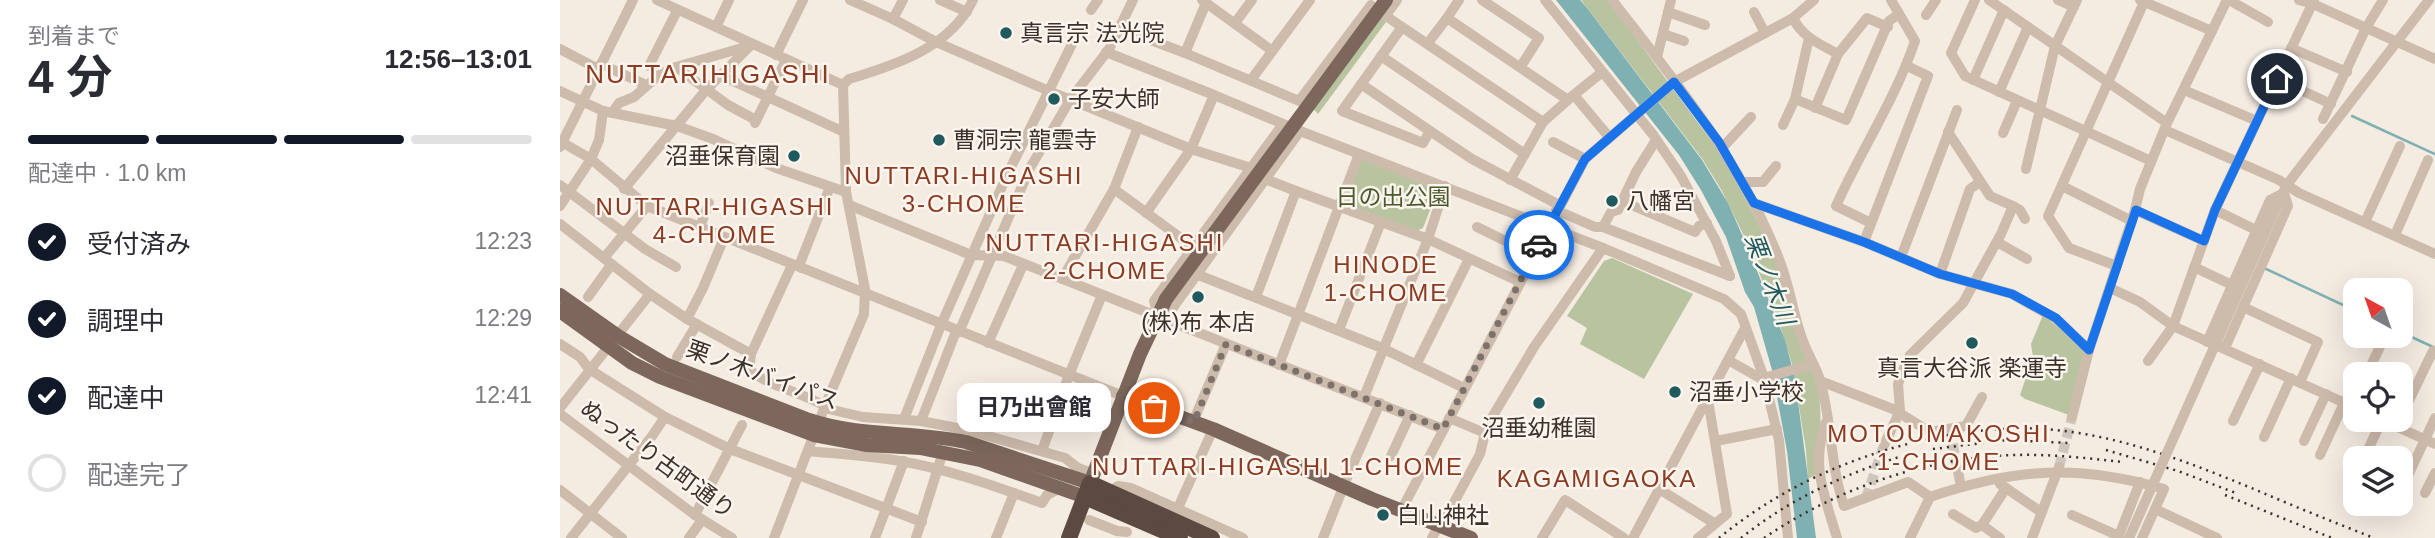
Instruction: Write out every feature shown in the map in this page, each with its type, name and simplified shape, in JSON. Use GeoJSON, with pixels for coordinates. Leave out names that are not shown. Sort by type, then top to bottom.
{"type":"FeatureCollection","features":[{"type":"Feature","properties":{"kind":"highway"},"geometry":{"type":"LineString","coordinates":[[1090,484],[1212,538]]}},
{"type":"Feature","properties":{"kind":"highway"},"geometry":{"type":"LineString","coordinates":[[1090,484],[1119,511],[1180,538]]}},
{"type":"Feature","properties":{"kind":"highway"},"geometry":{"type":"LineString","coordinates":[[1069,538],[1090,484]]}},
{"type":"Feature","properties":{"kind":"main road"},"geometry":{"type":"LineString","coordinates":[[1090,484],[1123,396],[1167,299],[1386,0]]}},
{"type":"Feature","properties":{"kind":"main road","name":"栗ノ木バイパス"},"geometry":{"type":"LineString","coordinates":[[560,295],[613,341],[632,363],[660,377],[866,445],[943,452],[980,460],[1062,487],[1090,484]]}},
{"type":"Feature","properties":{"kind":"main road","name":"栗ノ木バイパス"},"geometry":{"type":"LineString","coordinates":[[560,311],[613,341]]}},
{"type":"Feature","properties":{"kind":"main road"},"geometry":{"type":"LineString","coordinates":[[1123,396],[1213,429],[1402,509],[1443,532],[1471,538]]}},
{"type":"Feature","properties":{"kind":"main road","name":"栗ノ木バイパス"},"geometry":{"type":"LineString","coordinates":[[816,429],[966,442],[1090,484]]}},
{"type":"Feature","properties":{"kind":"street"},"geometry":{"type":"LineString","coordinates":[[633,0],[561,143],[591,159],[647,206],[1123,396]]}},
{"type":"Feature","properties":{"kind":"street"},"geometry":{"type":"LineString","coordinates":[[656,0],[679,7],[751,45],[843,85]]}},
{"type":"Feature","properties":{"kind":"street"},"geometry":{"type":"LineString","coordinates":[[716,27],[729,0]]}},
{"type":"Feature","properties":{"kind":"street"},"geometry":{"type":"LineString","coordinates":[[655,54],[679,67],[706,90],[755,123],[768,97],[803,0]]}},
{"type":"Feature","properties":{"kind":"street"},"geometry":{"type":"LineString","coordinates":[[850,0],[936,42],[1070,100],[1191,149],[1251,168],[1265,179],[1428,239],[1520,282]]}},
{"type":"Feature","properties":{"kind":"street"},"geometry":{"type":"LineString","coordinates":[[893,19],[903,0]]}},
{"type":"Feature","properties":{"kind":"street"},"geometry":{"type":"LineString","coordinates":[[940,0],[967,12]]}},
{"type":"Feature","properties":{"kind":"street"},"geometry":{"type":"LineString","coordinates":[[774,538],[824,407],[864,314],[865,289],[846,192],[843,85],[849,79],[903,60],[936,42],[967,12],[973,0]]}},
{"type":"Feature","properties":{"kind":"street"},"geometry":{"type":"LineString","coordinates":[[1090,10],[1098,0]]}},
{"type":"Feature","properties":{"kind":"street"},"geometry":{"type":"LineString","coordinates":[[921,421],[953,339],[959,332],[1030,168],[1070,100],[1106,52],[1133,0]]}},
{"type":"Feature","properties":{"kind":"street"},"geometry":{"type":"LineString","coordinates":[[1235,23],[1252,0]]}},
{"type":"Feature","properties":{"kind":"street"},"geometry":{"type":"LineString","coordinates":[[1251,80],[1310,0]]}},
{"type":"Feature","properties":{"kind":"street"},"geometry":{"type":"LineString","coordinates":[[1386,15],[1397,0]]}},
{"type":"Feature","properties":{"kind":"street"},"geometry":{"type":"LineString","coordinates":[[1428,43],[1459,0]]}},
{"type":"Feature","properties":{"kind":"street"},"geometry":{"type":"LineString","coordinates":[[1482,0],[1539,38],[1521,66]]}},
{"type":"Feature","properties":{"kind":"street"},"geometry":{"type":"LineString","coordinates":[[1361,84],[1430,131],[1595,228],[1602,227],[1730,276],[1707,223],[1657,140],[1545,0]]}},
{"type":"Feature","properties":{"kind":"street"},"geometry":{"type":"LineString","coordinates":[[1612,0],[1657,57],[1722,148],[1754,203],[1779,260],[1810,365],[1820,381],[1833,462],[1844,506],[1908,482],[1930,497]]}},
{"type":"Feature","properties":{"kind":"street"},"geometry":{"type":"LineString","coordinates":[[1657,57],[1671,0]]}},
{"type":"Feature","properties":{"kind":"street"},"geometry":{"type":"LineString","coordinates":[[1402,509],[1585,159],[1674,82],[1793,18],[1814,0]]}},
{"type":"Feature","properties":{"kind":"street"},"geometry":{"type":"LineString","coordinates":[[1871,223],[1836,206],[1884,115],[1907,66],[1915,41],[1891,0]]}},
{"type":"Feature","properties":{"kind":"street"},"geometry":{"type":"LineString","coordinates":[[1926,15],[1936,0]]}},
{"type":"Feature","properties":{"kind":"street"},"geometry":{"type":"LineString","coordinates":[[1975,0],[1951,53],[1965,76],[2151,161]]}},
{"type":"Feature","properties":{"kind":"street"},"geometry":{"type":"LineString","coordinates":[[1990,0],[2109,83],[2166,127],[2279,180],[2285,190],[2434,251]]}},
{"type":"Feature","properties":{"kind":"street"},"geometry":{"type":"LineString","coordinates":[[2026,169],[2055,46],[2075,4],[2058,0]]}},
{"type":"Feature","properties":{"kind":"street"},"geometry":{"type":"LineString","coordinates":[[2072,417],[2089,350],[2134,215],[2140,189],[2212,31],[2228,0],[2267,22]]}},
{"type":"Feature","properties":{"kind":"street"},"geometry":{"type":"LineString","coordinates":[[2299,0],[2313,2],[2435,59]]}},
{"type":"Feature","properties":{"kind":"street"},"geometry":{"type":"LineString","coordinates":[[2323,119],[2366,28],[2383,0]]}},
{"type":"Feature","properties":{"kind":"street"},"geometry":{"type":"LineString","coordinates":[[2122,537],[2285,190],[2429,0]]}},
{"type":"Feature","properties":{"kind":"street"},"geometry":{"type":"LineString","coordinates":[[1185,53],[1204,1],[1271,50]]}},
{"type":"Feature","properties":{"kind":"street"},"geometry":{"type":"LineString","coordinates":[[2117,266],[2069,248],[2048,216],[2143,1],[2212,31]]}},
{"type":"Feature","properties":{"kind":"street"},"geometry":{"type":"LineString","coordinates":[[2148,361],[2173,327],[2215,210],[2313,2]]}},
{"type":"Feature","properties":{"kind":"street"},"geometry":{"type":"LineString","coordinates":[[1119,28],[1299,101],[1373,3],[1402,27],[1543,122]]}},
{"type":"Feature","properties":{"kind":"street"},"geometry":{"type":"LineString","coordinates":[[649,66],[679,7]]}},
{"type":"Feature","properties":{"kind":"street"},"geometry":{"type":"LineString","coordinates":[[1973,80],[2004,10]]}},
{"type":"Feature","properties":{"kind":"street"},"geometry":{"type":"LineString","coordinates":[[1668,12],[1705,26]]}},
{"type":"Feature","properties":{"kind":"street"},"geometry":{"type":"LineString","coordinates":[[1754,12],[1765,33]]}},
{"type":"Feature","properties":{"kind":"street"},"geometry":{"type":"LineString","coordinates":[[1795,99],[1846,120],[1889,21],[1899,14]]}},
{"type":"Feature","properties":{"kind":"street"},"geometry":{"type":"LineString","coordinates":[[1447,18],[1571,97],[1609,137]]}},
{"type":"Feature","properties":{"kind":"street"},"geometry":{"type":"LineString","coordinates":[[1793,18],[1798,29],[1838,54]]}},
{"type":"Feature","properties":{"kind":"street"},"geometry":{"type":"LineString","coordinates":[[1815,107],[1838,54],[1867,18],[1888,27]]}},
{"type":"Feature","properties":{"kind":"street"},"geometry":{"type":"LineString","coordinates":[[1402,27],[1342,111],[1423,143],[1430,131]]}},
{"type":"Feature","properties":{"kind":"street"},"geometry":{"type":"LineString","coordinates":[[1999,92],[2028,27]]}},
{"type":"Feature","properties":{"kind":"street"},"geometry":{"type":"LineString","coordinates":[[1663,34],[1684,41]]}},
{"type":"Feature","properties":{"kind":"street"},"geometry":{"type":"LineString","coordinates":[[905,419],[971,255],[1075,38]]}},
{"type":"Feature","properties":{"kind":"street"},"geometry":{"type":"LineString","coordinates":[[1783,125],[1795,99],[1810,38]]}},
{"type":"Feature","properties":{"kind":"street"},"geometry":{"type":"LineString","coordinates":[[560,205],[565,188],[591,159],[608,112],[619,103],[634,97],[659,75],[751,45]]}},
{"type":"Feature","properties":{"kind":"street"},"geometry":{"type":"LineString","coordinates":[[624,189],[706,90],[751,45]]}},
{"type":"Feature","properties":{"kind":"street"},"geometry":{"type":"LineString","coordinates":[[2291,48],[2347,72]]}},
{"type":"Feature","properties":{"kind":"street"},"geometry":{"type":"LineString","coordinates":[[560,49],[646,85]]}},
{"type":"Feature","properties":{"kind":"street"},"geometry":{"type":"LineString","coordinates":[[1106,52],[1300,131],[1548,226],[1724,299],[1741,314],[1765,379],[1784,470],[1788,538]]}},
{"type":"Feature","properties":{"kind":"street"},"geometry":{"type":"LineString","coordinates":[[1381,56],[1525,154]]}},
{"type":"Feature","properties":{"kind":"street"},"geometry":{"type":"LineString","coordinates":[[1864,242],[1928,76],[1907,66]]}},
{"type":"Feature","properties":{"kind":"street"},"geometry":{"type":"LineString","coordinates":[[1510,180],[1543,122],[1601,73]]}},
{"type":"Feature","properties":{"kind":"street"},"geometry":{"type":"LineString","coordinates":[[720,75],[844,132]]}},
{"type":"Feature","properties":{"kind":"street"},"geometry":{"type":"LineString","coordinates":[[2277,79],[2331,103]]}},
{"type":"Feature","properties":{"kind":"street"},"geometry":{"type":"LineString","coordinates":[[2184,90],[2257,121]]}},
{"type":"Feature","properties":{"kind":"street"},"geometry":{"type":"LineString","coordinates":[[560,91],[608,112],[677,126],[713,139],[776,169],[846,192]]}},
{"type":"Feature","properties":{"kind":"street"},"geometry":{"type":"LineString","coordinates":[[1146,213],[1191,149],[1214,95]]}},
{"type":"Feature","properties":{"kind":"street"},"geometry":{"type":"LineString","coordinates":[[2003,133],[2017,101]]}},
{"type":"Feature","properties":{"kind":"street"},"geometry":{"type":"LineString","coordinates":[[1901,257],[1957,110]]}},
{"type":"Feature","properties":{"kind":"street"},"geometry":{"type":"LineString","coordinates":[[1722,148],[1751,117]]}},
{"type":"Feature","properties":{"kind":"street"},"geometry":{"type":"LineString","coordinates":[[1158,317],[1154,301],[1283,124]]}},
{"type":"Feature","properties":{"kind":"street"},"geometry":{"type":"LineString","coordinates":[[1062,279],[1114,189],[1138,127]]}},
{"type":"Feature","properties":{"kind":"street"},"geometry":{"type":"LineString","coordinates":[[1158,317],[1172,309],[1300,131]]}},
{"type":"Feature","properties":{"kind":"street"},"geometry":{"type":"LineString","coordinates":[[1948,132],[1990,197],[2020,210],[2025,219]]}},
{"type":"Feature","properties":{"kind":"street"},"geometry":{"type":"LineString","coordinates":[[1602,227],[1611,212],[1618,210],[1636,172],[1657,140]]}},
{"type":"Feature","properties":{"kind":"street"},"geometry":{"type":"LineString","coordinates":[[1553,142],[1585,159]]}},
{"type":"Feature","properties":{"kind":"street"},"geometry":{"type":"LineString","coordinates":[[2365,222],[2400,146]]}},
{"type":"Feature","properties":{"kind":"street"},"geometry":{"type":"LineString","coordinates":[[1279,365],[1359,154]]}},
{"type":"Feature","properties":{"kind":"street"},"geometry":{"type":"LineString","coordinates":[[2395,236],[2428,160]]}},
{"type":"Feature","properties":{"kind":"street"},"geometry":{"type":"LineString","coordinates":[[1742,181],[1763,182],[1776,166]]}},
{"type":"Feature","properties":{"kind":"street"},"geometry":{"type":"LineString","coordinates":[[1940,274],[1970,189],[1980,182]]}},
{"type":"Feature","properties":{"kind":"street"},"geometry":{"type":"LineString","coordinates":[[1364,397],[1428,239],[1445,186]]}},
{"type":"Feature","properties":{"kind":"street"},"geometry":{"type":"LineString","coordinates":[[2062,186],[2204,241]]}},
{"type":"Feature","properties":{"kind":"street"},"geometry":{"type":"LineString","coordinates":[[830,187],[799,266],[796,267],[751,354],[749,370],[758,377],[810,397],[824,407],[863,417],[900,421],[905,419],[967,430],[1065,458],[1078,468],[1090,484]]}},
{"type":"Feature","properties":{"kind":"street"},"geometry":{"type":"LineString","coordinates":[[565,188],[645,249],[677,267]]}},
{"type":"Feature","properties":{"kind":"street"},"geometry":{"type":"LineString","coordinates":[[1114,189],[1193,247]]}},
{"type":"Feature","properties":{"kind":"street"},"geometry":{"type":"LineString","coordinates":[[2225,348],[2243,307],[2256,230],[2270,200],[2285,190]]}},
{"type":"Feature","properties":{"kind":"street"},"geometry":{"type":"LineString","coordinates":[[1256,297],[1296,191]]}},
{"type":"Feature","properties":{"kind":"street"},"geometry":{"type":"LineString","coordinates":[[1622,201],[1695,232],[1699,226],[1707,223]]}},
{"type":"Feature","properties":{"kind":"street"},"geometry":{"type":"LineString","coordinates":[[700,227],[709,203]]}},
{"type":"Feature","properties":{"kind":"street"},"geometry":{"type":"LineString","coordinates":[[1754,203],[1864,242],[1940,274],[2012,294],[2056,318],[2089,350]]}},
{"type":"Feature","properties":{"kind":"street"},"geometry":{"type":"LineString","coordinates":[[849,205],[971,255],[1004,256],[1410,415],[1485,433]]}},
{"type":"Feature","properties":{"kind":"street"},"geometry":{"type":"LineString","coordinates":[[588,297],[626,233],[647,206]]}},
{"type":"Feature","properties":{"kind":"street"},"geometry":{"type":"LineString","coordinates":[[1884,445],[1899,413],[1898,384],[1908,359],[1963,303],[1997,242],[2013,206]]}},
{"type":"Feature","properties":{"kind":"street"},"geometry":{"type":"LineString","coordinates":[[2215,210],[2256,230]]}},
{"type":"Feature","properties":{"kind":"street"},"geometry":{"type":"LineString","coordinates":[[1339,330],[1381,222]]}},
{"type":"Feature","properties":{"kind":"street"},"geometry":{"type":"LineString","coordinates":[[560,224],[650,294],[692,322],[751,354]]}},
{"type":"Feature","properties":{"kind":"street"},"geometry":{"type":"LineString","coordinates":[[1477,227],[1534,255]]}},
{"type":"Feature","properties":{"kind":"street"},"geometry":{"type":"LineString","coordinates":[[677,357],[724,238]]}},
{"type":"Feature","properties":{"kind":"street"},"geometry":{"type":"LineString","coordinates":[[1997,242],[2027,259]]}},
{"type":"Feature","properties":{"kind":"street"},"geometry":{"type":"LineString","coordinates":[[1443,532],[1480,454],[1485,433],[1534,346],[1603,248]]}},
{"type":"Feature","properties":{"kind":"street"},"geometry":{"type":"LineString","coordinates":[[1416,365],[1469,259]]}},
{"type":"Feature","properties":{"kind":"street"},"geometry":{"type":"LineString","coordinates":[[988,344],[1023,265]]}},
{"type":"Feature","properties":{"kind":"street"},"geometry":{"type":"LineString","coordinates":[[2194,267],[2232,285]]}},
{"type":"Feature","properties":{"kind":"street"},"geometry":{"type":"LineString","coordinates":[[1196,274],[1382,348],[1464,388]]}},
{"type":"Feature","properties":{"kind":"street"},"geometry":{"type":"LineString","coordinates":[[2207,342],[2232,285],[2247,275]]}},
{"type":"Feature","properties":{"kind":"street"},"geometry":{"type":"LineString","coordinates":[[2110,288],[2140,302],[2173,327],[2343,400]]}},
{"type":"Feature","properties":{"kind":"street"},"geometry":{"type":"LineString","coordinates":[[560,408],[650,294]]}},
{"type":"Feature","properties":{"kind":"street"},"geometry":{"type":"LineString","coordinates":[[1041,451],[1102,295]]}},
{"type":"Feature","properties":{"kind":"street"},"geometry":{"type":"LineString","coordinates":[[2243,307],[2318,342],[2264,437]]}},
{"type":"Feature","properties":{"kind":"street"},"geometry":{"type":"LineString","coordinates":[[1633,538],[1745,328]]}},
{"type":"Feature","properties":{"kind":"street"},"geometry":{"type":"LineString","coordinates":[[560,344],[579,357],[589,369],[665,416],[730,449],[922,522]]}},
{"type":"Feature","properties":{"kind":"street"},"geometry":{"type":"LineString","coordinates":[[1194,422],[1226,344]]}},
{"type":"Feature","properties":{"kind":"street"},"geometry":{"type":"LineString","coordinates":[[2413,392],[2433,351]]}},
{"type":"Feature","properties":{"kind":"street"},"geometry":{"type":"LineString","coordinates":[[1728,360],[1765,379],[1810,365]]}},
{"type":"Feature","properties":{"kind":"street"},"geometry":{"type":"LineString","coordinates":[[2233,421],[2260,364]]}},
{"type":"Feature","properties":{"kind":"street"},"geometry":{"type":"LineString","coordinates":[[1820,381],[1893,408],[1930,432],[1966,426],[1982,397]]}},
{"type":"Feature","properties":{"kind":"street"},"geometry":{"type":"LineString","coordinates":[[2304,441],[2326,394]]}},
{"type":"Feature","properties":{"kind":"street"},"geometry":{"type":"LineString","coordinates":[[1698,538],[1727,514],[1708,400]]}},
{"type":"Feature","properties":{"kind":"street"},"geometry":{"type":"LineString","coordinates":[[1323,538],[1380,403]]}},
{"type":"Feature","properties":{"kind":"street","name":"ぬったり古町通り"},"geometry":{"type":"LineString","coordinates":[[560,414],[698,518],[732,538]]}},
{"type":"Feature","properties":{"kind":"street"},"geometry":{"type":"LineString","coordinates":[[1391,456],[1410,415]]}},
{"type":"Feature","properties":{"kind":"street"},"geometry":{"type":"LineString","coordinates":[[571,538],[665,416]]}},
{"type":"Feature","properties":{"kind":"street"},"geometry":{"type":"LineString","coordinates":[[1827,418],[1820,439],[1818,469],[1837,538]]}},
{"type":"Feature","properties":{"kind":"street"},"geometry":{"type":"LineString","coordinates":[[2320,455],[2343,418]]}},
{"type":"Feature","properties":{"kind":"street"},"geometry":{"type":"LineString","coordinates":[[2413,469],[2430,442],[2435,418]]}},
{"type":"Feature","properties":{"kind":"street"},"geometry":{"type":"LineString","coordinates":[[689,538],[742,425]]}},
{"type":"Feature","properties":{"kind":"street"},"geometry":{"type":"LineString","coordinates":[[1178,508],[1213,429]]}},
{"type":"Feature","properties":{"kind":"street"},"geometry":{"type":"LineString","coordinates":[[1716,441],[1776,429]]}},
{"type":"Feature","properties":{"kind":"street"},"geometry":{"type":"LineString","coordinates":[[2413,430],[2430,442]]}},
{"type":"Feature","properties":{"kind":"street"},"geometry":{"type":"LineString","coordinates":[[808,451],[904,461],[1042,503],[1047,495],[1062,487]]}},
{"type":"Feature","properties":{"kind":"street"},"geometry":{"type":"LineString","coordinates":[[916,538],[943,452]]}},
{"type":"Feature","properties":{"kind":"street"},"geometry":{"type":"LineString","coordinates":[[875,538],[904,461]]}},
{"type":"Feature","properties":{"kind":"street"},"geometry":{"type":"LineString","coordinates":[[1957,467],[1961,486]]}},
{"type":"Feature","properties":{"kind":"street"},"geometry":{"type":"LineString","coordinates":[[1910,538],[1930,497],[1992,479],[2058,469],[2094,473],[2164,489],[2142,538]]}},
{"type":"Feature","properties":{"kind":"street"},"geometry":{"type":"LineString","coordinates":[[2034,537],[2058,469]]}},
{"type":"Feature","properties":{"kind":"street"},"geometry":{"type":"LineString","coordinates":[[2426,493],[2435,473]]}},
{"type":"Feature","properties":{"kind":"street"},"geometry":{"type":"LineString","coordinates":[[1992,479],[2041,512]]}},
{"type":"Feature","properties":{"kind":"street"},"geometry":{"type":"LineString","coordinates":[[2122,537],[2140,482]]}},
{"type":"Feature","properties":{"kind":"street"},"geometry":{"type":"LineString","coordinates":[[1110,491],[1118,486],[1131,488],[1243,538]]}},
{"type":"Feature","properties":{"kind":"street"},"geometry":{"type":"LineString","coordinates":[[1953,514],[1976,528],[1982,526],[2006,488]]}},
{"type":"Feature","properties":{"kind":"street"},"geometry":{"type":"LineString","coordinates":[[1659,489],[1714,523]]}},
{"type":"Feature","properties":{"kind":"street"},"geometry":{"type":"LineString","coordinates":[[560,490],[622,538]]}},
{"type":"Feature","properties":{"kind":"street"},"geometry":{"type":"LineString","coordinates":[[996,538],[1014,493]]}},
{"type":"Feature","properties":{"kind":"street"},"geometry":{"type":"LineString","coordinates":[[1542,538],[1565,500],[1624,538]]}},
{"type":"Feature","properties":{"kind":"street"},"geometry":{"type":"LineString","coordinates":[[2155,509],[2197,534],[2217,538]]}},
{"type":"Feature","properties":{"kind":"street"},"geometry":{"type":"LineString","coordinates":[[1119,511],[1130,535]]}},
{"type":"Feature","properties":{"kind":"street"},"geometry":{"type":"LineString","coordinates":[[2072,515],[2122,537]]}},
{"type":"Feature","properties":{"kind":"street"},"geometry":{"type":"LineString","coordinates":[[1089,520],[1130,535]]}},
{"type":"Feature","properties":{"kind":"street"},"geometry":{"type":"LineString","coordinates":[[1982,526],[2000,538]]}},
{"type":"Feature","properties":{"kind":"green space"},"geometry":{"type":"Polygon","coordinates":[[[1581,0],[1608,0],[1726,161],[1778,262],[1819,393],[1817,474],[1808,479],[1792,364],[1777,316],[1743,234],[1703,160],[1581,0]]]}},
{"type":"Feature","properties":{"kind":"green space"},"geometry":{"type":"Polygon","coordinates":[[[1380,17],[1386,22],[1318,114],[1306,101],[1380,17]]]}},
{"type":"Feature","properties":{"kind":"green space","name":"日の出公園"},"geometry":{"type":"Polygon","coordinates":[[[1361,158],[1438,190],[1423,228],[1414,232],[1343,203],[1361,158]]]}},
{"type":"Feature","properties":{"kind":"green space"},"geometry":{"type":"Polygon","coordinates":[[[1612,258],[1693,294],[1644,379],[1580,344],[1587,328],[1567,316],[1604,261],[1612,258]]]}},
{"type":"Feature","properties":{"kind":"green space"},"geometry":{"type":"Polygon","coordinates":[[[2043,315],[2086,351],[2069,415],[2020,395],[2033,357],[2031,344],[2043,315]]]}},
{"type":"Feature","properties":{"kind":"water"},"geometry":{"type":"Polygon","coordinates":[[[1556,0],[1580,0],[1587,8],[1702,160],[1728,203],[1785,340],[1795,379],[1816,538],[1797,538],[1787,451],[1772,370],[1754,307],[1745,292],[1726,237],[1679,155],[1556,0]]]}},
{"type":"Feature","properties":{"kind":"waterway"},"geometry":{"type":"LineString","coordinates":[[2352,116],[2435,154]]}},
{"type":"Feature","properties":{"kind":"waterway"},"geometry":{"type":"LineString","coordinates":[[2264,268],[2343,305]]}},
{"type":"Feature","properties":{"kind":"waterway"},"geometry":{"type":"LineString","coordinates":[[2413,338],[2433,347]]}},
{"type":"Feature","properties":{"kind":"tunnel"},"geometry":{"type":"LineString","coordinates":[[2059,467],[2072,417]]}},
{"type":"Feature","properties":{"kind":"tunnel"},"geometry":{"type":"LineString","coordinates":[[1950,429],[1957,467]]}},
{"type":"Feature","properties":{"kind":"tunnel"},"geometry":{"type":"LineString","coordinates":[[1866,498],[1884,445]]}},
{"type":"Feature","properties":{"kind":"railway"},"geometry":{"type":"LineString","coordinates":[[1719,538],[1777,497],[1819,475],[1863,458],[1944,436],[2023,428],[2071,432],[2127,443],[2208,471],[2374,538]]}},
{"type":"Feature","properties":{"kind":"railway"},"geometry":{"type":"LineString","coordinates":[[1933,449],[2007,440],[2069,443]]}},
{"type":"Feature","properties":{"kind":"railway"},"geometry":{"type":"LineString","coordinates":[[2106,450],[2178,471],[2236,493]]}},
{"type":"Feature","properties":{"kind":"railway"},"geometry":{"type":"LineString","coordinates":[[1764,538],[1821,505],[1852,491],[1916,469],[1982,457],[2028,455],[2122,462]]}},
{"type":"Feature","properties":{"kind":"railway"},"geometry":{"type":"LineString","coordinates":[[1741,538],[1777,512],[1816,490],[1899,457]]}},
{"type":"Feature","properties":{"kind":"railway"},"geometry":{"type":"LineString","coordinates":[[2225,495],[2332,538]]}},
{"type":"Feature","properties":{"kind":"way so far"},"geometry":{"type":"LineString","coordinates":[[1154,408],[1194,422],[1226,344],[1443,429],[1539,245]]}},
{"type":"Feature","properties":{"kind":"place","name":"真言宗 法光院"},"geometry":{"type":"Point","coordinates":[1006,33]}},
{"type":"Feature","properties":{"kind":"place","name":"子安大師"},"geometry":{"type":"Point","coordinates":[1054,99]}},
{"type":"Feature","properties":{"kind":"place","name":"曹洞宗 龍雲寺"},"geometry":{"type":"Point","coordinates":[939,140]}},
{"type":"Feature","properties":{"kind":"place","name":"沼垂保育園"},"geometry":{"type":"Point","coordinates":[794,156]}},
{"type":"Feature","properties":{"kind":"place","name":"八幡宮"},"geometry":{"type":"Point","coordinates":[1612,201]}},
{"type":"Feature","properties":{"kind":"place","name":"(株)布 本店"},"geometry":{"type":"Point","coordinates":[1198,297]}},
{"type":"Feature","properties":{"kind":"place","name":"真言大谷派 楽運寺"},"geometry":{"type":"Point","coordinates":[1972,343]}},
{"type":"Feature","properties":{"kind":"place","name":"沼垂小学校"},"geometry":{"type":"Point","coordinates":[1675,392]}},
{"type":"Feature","properties":{"kind":"place","name":"沼垂幼稚園"},"geometry":{"type":"Point","coordinates":[1539,403]}},
{"type":"Feature","properties":{"kind":"place","name":"日乃出會館"},"geometry":{"type":"Point","coordinates":[1154,408]}},
{"type":"Feature","properties":{"kind":"place","name":"白山神社"},"geometry":{"type":"Point","coordinates":[1383,515]}},
{"type":"Feature","properties":{"kind":"district","name":"NUTTARIHIGASHI"},"geometry":{"type":"Point","coordinates":[708,74]}},
{"type":"Feature","properties":{"kind":"district","name":"NUTTARI-HIGASHI 3-CHOME"},"geometry":{"type":"Point","coordinates":[964,189]}},
{"type":"Feature","properties":{"kind":"district","name":"NUTTARI-HIGASHI 4-CHOME"},"geometry":{"type":"Point","coordinates":[715,220]}},
{"type":"Feature","properties":{"kind":"district","name":"NUTTARI-HIGASHI 2-CHOME"},"geometry":{"type":"Point","coordinates":[1105,256]}},
{"type":"Feature","properties":{"kind":"district","name":"HINODE 1-CHOME"},"geometry":{"type":"Point","coordinates":[1386,278]}},
{"type":"Feature","properties":{"kind":"district","name":"MOTOUMAKOSHI 1-CHOME"},"geometry":{"type":"Point","coordinates":[1939,447]}},
{"type":"Feature","properties":{"kind":"district","name":"NUTTARI-HIGASHI 1-CHOME"},"geometry":{"type":"Point","coordinates":[1278,466]}},
{"type":"Feature","properties":{"kind":"district","name":"KAGAMIGAOKA"},"geometry":{"type":"Point","coordinates":[1597,478]}},
{"type":"Feature","properties":{"kind":"route"},"geometry":{"type":"LineString","coordinates":[[1539,245],[1585,159],[1674,82],[1719,142],[1754,203],[1864,242],[1940,274],[2012,294],[2056,318],[2089,350],[2136,210],[2204,241],[2215,210],[2277,79]]}},
{"type":"Feature","properties":{"kind":"water label","name":"栗ノ木川"},"geometry":{"type":"Point","coordinates":[1770,279]}}]}
